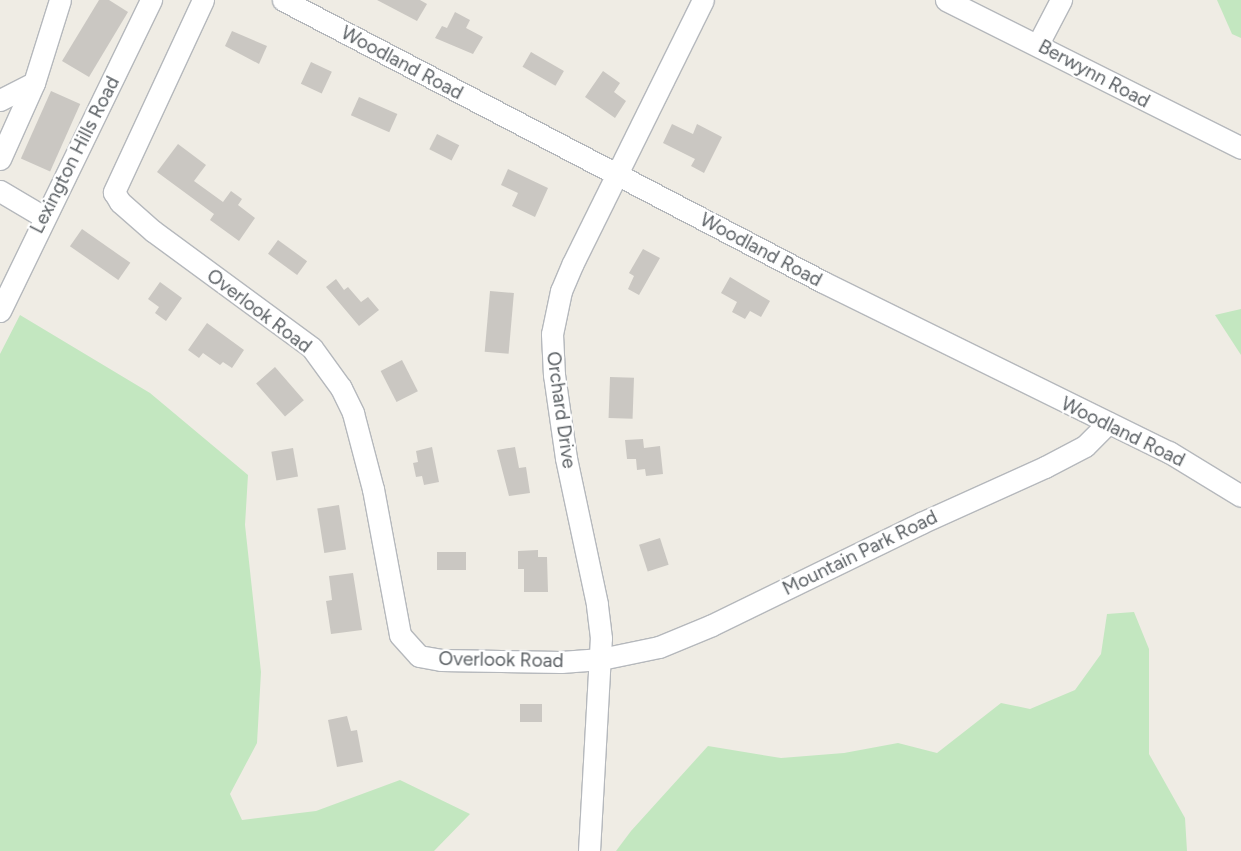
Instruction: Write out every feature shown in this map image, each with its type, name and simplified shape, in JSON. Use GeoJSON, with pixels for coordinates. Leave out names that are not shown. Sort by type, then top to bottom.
{"type":"FeatureCollection","features":[{"type":"Feature","properties":{"kind":"street"},"geometry":{"type":"LineString","coordinates":[[0,158],[34,82],[60,0]]}},
{"type":"Feature","properties":{"kind":"street","name":"Lexington Hills Road"},"geometry":{"type":"LineString","coordinates":[[0,311],[151,0]]}},
{"type":"Feature","properties":{"kind":"street","name":"Overlook Road"},"geometry":{"type":"LineString","coordinates":[[203,0],[114,192],[120,202],[153,231],[312,348],[341,388],[353,413],[372,488],[400,635],[408,647],[419,656],[441,660],[560,662],[601,659]]}},
{"type":"Feature","properties":{"kind":"street","name":"Woodland Road"},"geometry":{"type":"LineString","coordinates":[[283,0],[823,282],[1169,452],[1241,496]]}},
{"type":"Feature","properties":{"kind":"street","name":"Orchard Drive"},"geometry":{"type":"LineString","coordinates":[[589,851],[601,659],[597,604],[566,458],[554,375],[552,334],[561,291],[616,174],[703,0]]}},
{"type":"Feature","properties":{"kind":"street","name":"Berwynn Road"},"geometry":{"type":"LineString","coordinates":[[946,0],[1038,44],[1241,148]]}},
{"type":"Feature","properties":{"kind":"street"},"geometry":{"type":"LineString","coordinates":[[1038,44],[1061,0]]}},
{"type":"Feature","properties":{"kind":"street"},"geometry":{"type":"LineString","coordinates":[[0,100],[34,82]]}},
{"type":"Feature","properties":{"kind":"street"},"geometry":{"type":"LineString","coordinates":[[0,191],[44,217]]}},
{"type":"Feature","properties":{"kind":"street","name":"Mountain Park Road"},"geometry":{"type":"LineString","coordinates":[[601,659],[659,647],[712,625],[927,520],[1045,467],[1086,446],[1108,423]]}},
{"type":"Feature","properties":{"kind":"green space"},"geometry":{"type":"Polygon","coordinates":[[[1217,0],[1241,0],[1241,38],[1232,34],[1217,0]]]}},
{"type":"Feature","properties":{"kind":"green space"},"geometry":{"type":"Polygon","coordinates":[[[1241,309],[1241,355],[1215,315],[1241,309]]]}},
{"type":"Feature","properties":{"kind":"green space"},"geometry":{"type":"Polygon","coordinates":[[[20,315],[150,393],[248,475],[245,525],[261,672],[257,743],[230,794],[242,820],[316,811],[400,780],[470,814],[434,851],[0,851],[0,354],[20,315]]]}},
{"type":"Feature","properties":{"kind":"green space"},"geometry":{"type":"Polygon","coordinates":[[[1134,612],[1149,649],[1149,754],[1185,818],[1187,851],[616,851],[631,831],[708,746],[781,758],[844,753],[898,743],[937,753],[1001,703],[1030,709],[1075,690],[1101,654],[1107,614],[1134,612]]]}},
{"type":"Feature","properties":{"kind":"building"},"geometry":{"type":"Polygon","coordinates":[[[99,0],[109,0],[128,12],[89,77],[62,61],[99,0]]]}},
{"type":"Feature","properties":{"kind":"building"},"geometry":{"type":"Polygon","coordinates":[[[377,0],[420,0],[427,4],[417,21],[377,0]]]}},
{"type":"Feature","properties":{"kind":"building"},"geometry":{"type":"Polygon","coordinates":[[[455,12],[470,20],[466,28],[483,37],[473,54],[435,38],[442,26],[447,28],[455,12]]]}},
{"type":"Feature","properties":{"kind":"building"},"geometry":{"type":"Polygon","coordinates":[[[232,31],[267,46],[259,64],[225,46],[232,31]]]}},
{"type":"Feature","properties":{"kind":"building"},"geometry":{"type":"Polygon","coordinates":[[[531,52],[564,71],[555,86],[522,67],[531,52]]]}},
{"type":"Feature","properties":{"kind":"building"},"geometry":{"type":"Polygon","coordinates":[[[311,62],[332,72],[322,93],[301,84],[311,62]]]}},
{"type":"Feature","properties":{"kind":"building"},"geometry":{"type":"Polygon","coordinates":[[[603,71],[620,83],[614,92],[626,101],[615,118],[585,97],[603,71]]]}},
{"type":"Feature","properties":{"kind":"building"},"geometry":{"type":"Polygon","coordinates":[[[51,91],[80,104],[50,172],[21,159],[51,91]]]}},
{"type":"Feature","properties":{"kind":"building"},"geometry":{"type":"Polygon","coordinates":[[[359,97],[397,114],[389,132],[351,115],[359,97]]]}},
{"type":"Feature","properties":{"kind":"building"},"geometry":{"type":"Polygon","coordinates":[[[672,124],[693,134],[697,124],[722,137],[704,173],[691,166],[695,159],[663,143],[672,124]]]}},
{"type":"Feature","properties":{"kind":"building"},"geometry":{"type":"Polygon","coordinates":[[[437,134],[459,145],[452,160],[429,149],[437,134]]]}},
{"type":"Feature","properties":{"kind":"building"},"geometry":{"type":"Polygon","coordinates":[[[178,144],[206,165],[194,181],[223,202],[231,191],[242,199],[238,205],[255,218],[239,241],[210,220],[214,214],[157,172],[178,144]]]}},
{"type":"Feature","properties":{"kind":"building"},"geometry":{"type":"Polygon","coordinates":[[[508,169],[548,188],[535,217],[512,206],[518,193],[501,185],[508,169]]]}},
{"type":"Feature","properties":{"kind":"building"},"geometry":{"type":"Polygon","coordinates":[[[82,229],[130,263],[118,280],[70,246],[82,229]]]}},
{"type":"Feature","properties":{"kind":"building"},"geometry":{"type":"Polygon","coordinates":[[[278,240],[307,261],[297,275],[268,254],[278,240]]]}},
{"type":"Feature","properties":{"kind":"building"},"geometry":{"type":"Polygon","coordinates":[[[643,249],[660,258],[639,295],[628,289],[634,276],[629,273],[643,249]]]}},
{"type":"Feature","properties":{"kind":"building"},"geometry":{"type":"Polygon","coordinates":[[[730,277],[770,301],[761,317],[750,311],[745,319],[732,312],[737,302],[721,293],[730,277]]]}},
{"type":"Feature","properties":{"kind":"building"},"geometry":{"type":"Polygon","coordinates":[[[336,279],[344,290],[348,287],[361,302],[368,297],[379,310],[359,326],[326,287],[336,279]]]}},
{"type":"Feature","properties":{"kind":"building"},"geometry":{"type":"Polygon","coordinates":[[[160,282],[182,298],[166,321],[155,313],[159,307],[148,299],[160,282]]]}},
{"type":"Feature","properties":{"kind":"building"},"geometry":{"type":"Polygon","coordinates":[[[490,291],[514,293],[509,354],[485,352],[490,291]]]}},
{"type":"Feature","properties":{"kind":"building"},"geometry":{"type":"Polygon","coordinates":[[[207,323],[244,350],[232,368],[223,362],[220,365],[203,353],[199,358],[188,350],[207,323]]]}},
{"type":"Feature","properties":{"kind":"building"},"geometry":{"type":"Polygon","coordinates":[[[402,360],[418,391],[397,402],[381,371],[402,360]]]}},
{"type":"Feature","properties":{"kind":"building"},"geometry":{"type":"Polygon","coordinates":[[[275,367],[304,400],[285,417],[256,383],[275,367]]]}},
{"type":"Feature","properties":{"kind":"building"},"geometry":{"type":"Polygon","coordinates":[[[610,377],[634,378],[633,419],[609,418],[610,377]]]}},
{"type":"Feature","properties":{"kind":"building"},"geometry":{"type":"Polygon","coordinates":[[[643,439],[644,448],[660,446],[663,474],[646,476],[645,469],[637,470],[636,459],[627,459],[625,440],[643,439]]]}},
{"type":"Feature","properties":{"kind":"building"},"geometry":{"type":"Polygon","coordinates":[[[432,447],[439,482],[424,485],[422,476],[416,477],[413,463],[418,462],[416,451],[432,447]]]}},
{"type":"Feature","properties":{"kind":"building"},"geometry":{"type":"Polygon","coordinates":[[[515,447],[519,468],[526,467],[530,493],[509,496],[497,450],[515,447]]]}},
{"type":"Feature","properties":{"kind":"building"},"geometry":{"type":"Polygon","coordinates":[[[293,448],[298,477],[276,480],[271,452],[293,448]]]}},
{"type":"Feature","properties":{"kind":"building"},"geometry":{"type":"Polygon","coordinates":[[[339,505],[346,549],[324,553],[317,508],[339,505]]]}},
{"type":"Feature","properties":{"kind":"building"},"geometry":{"type":"Polygon","coordinates":[[[660,538],[669,565],[648,571],[639,545],[660,538]]]}},
{"type":"Feature","properties":{"kind":"building"},"geometry":{"type":"Polygon","coordinates":[[[538,550],[538,557],[547,557],[548,592],[524,592],[524,569],[518,569],[518,551],[538,550]]]}},
{"type":"Feature","properties":{"kind":"building"},"geometry":{"type":"Polygon","coordinates":[[[437,552],[466,552],[466,570],[437,570],[437,552]]]}},
{"type":"Feature","properties":{"kind":"building"},"geometry":{"type":"Polygon","coordinates":[[[353,573],[362,630],[331,634],[326,601],[332,600],[329,576],[353,573]]]}},
{"type":"Feature","properties":{"kind":"building"},"geometry":{"type":"Polygon","coordinates":[[[520,704],[542,704],[542,722],[520,722],[520,704]]]}},
{"type":"Feature","properties":{"kind":"building"},"geometry":{"type":"Polygon","coordinates":[[[347,716],[351,731],[357,730],[363,762],[337,767],[328,720],[347,716]]]}}]}
